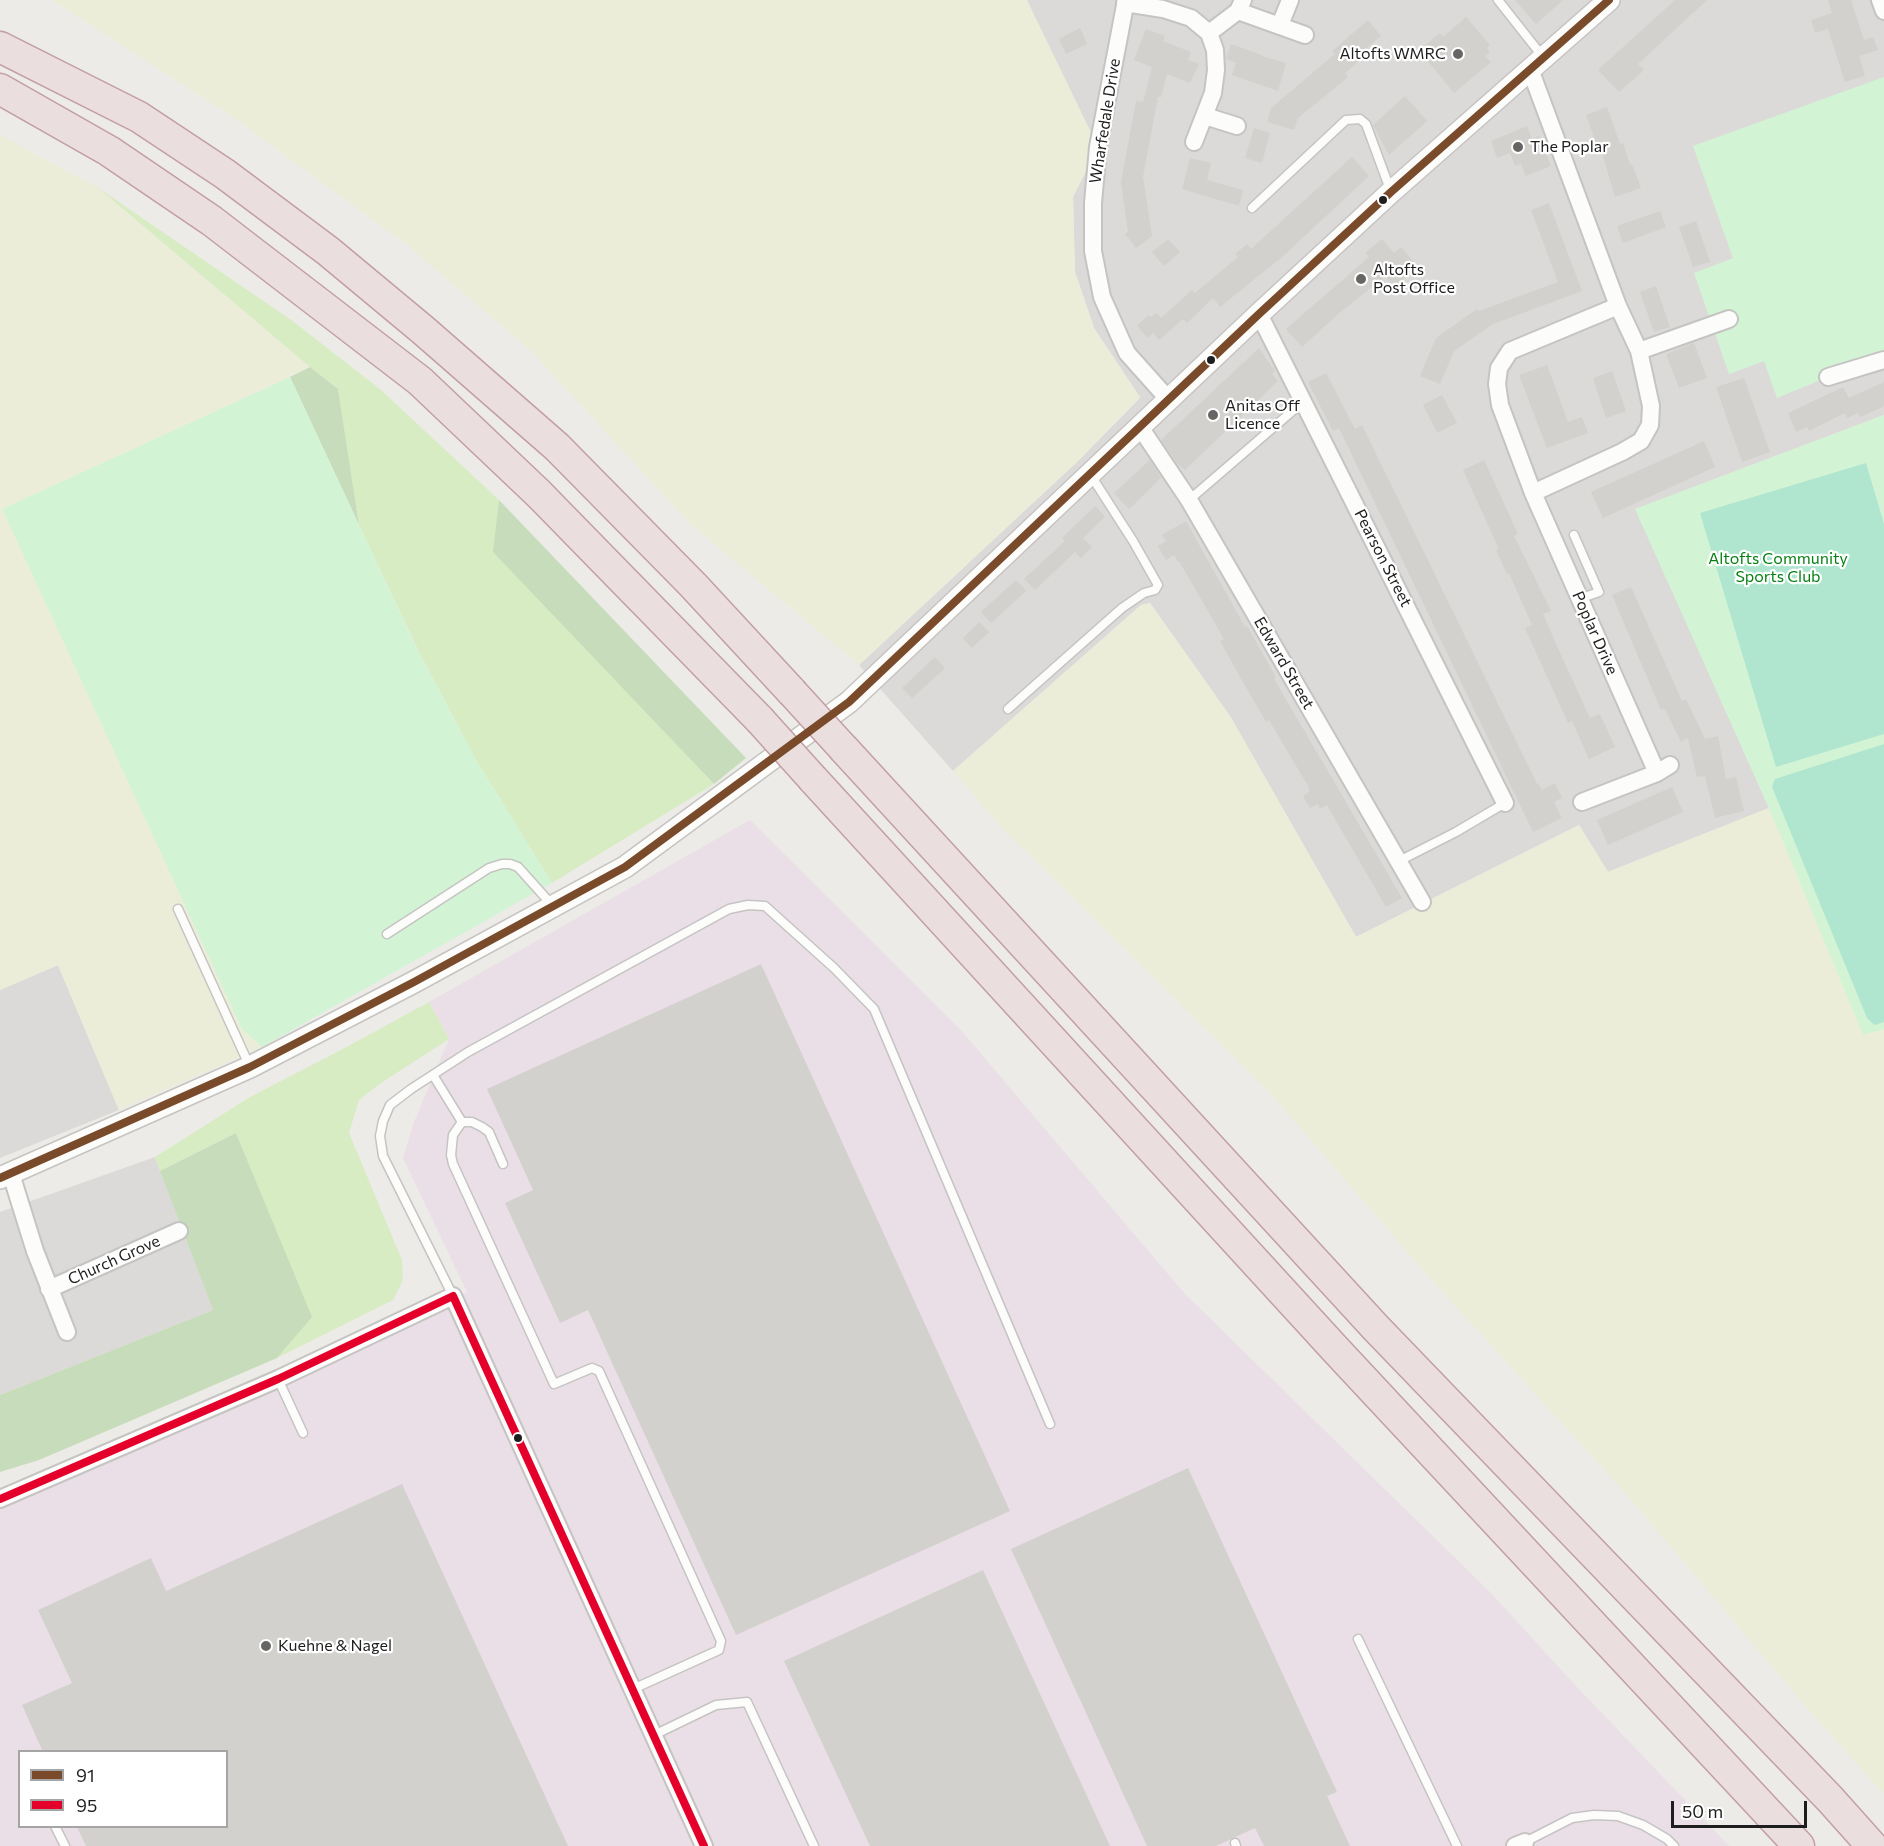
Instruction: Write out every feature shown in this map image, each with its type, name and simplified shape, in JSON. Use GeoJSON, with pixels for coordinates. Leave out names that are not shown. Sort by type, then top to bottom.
{"type":"FeatureCollection","features":[{"type":"Feature","properties":{"kind":"highway"},"geometry":{"type":"LineString","coordinates":[[0,47],[139,117],[225,174],[328,251],[423,330],[556,447],[693,585],[1376,1328],[1830,1799],[1872,1846]]}},
{"type":"Feature","properties":{"kind":"highway"},"geometry":{"type":"LineString","coordinates":[[0,89],[109,151],[212,221],[420,381],[539,494],[760,720],[1336,1350],[1798,1846]]}},
{"type":"Feature","properties":{"kind":"street"},"geometry":{"type":"LineString","coordinates":[[1280,25],[1290,0]]}},
{"type":"Feature","properties":{"kind":"street"},"geometry":{"type":"LineString","coordinates":[[5,1176],[250,1067],[414,982],[625,867],[849,702],[1391,192],[1609,0]]}},
{"type":"Feature","properties":{"kind":"street"},"geometry":{"type":"LineString","coordinates":[[1880,0],[1884,11]]}},
{"type":"Feature","properties":{"kind":"street"},"geometry":{"type":"LineString","coordinates":[[1126,2],[1163,9],[1191,18],[1209,33],[1215,50],[1216,70],[1213,93],[1194,141]]}},
{"type":"Feature","properties":{"kind":"street","name":"Wharfedale Drive"},"geometry":{"type":"LineString","coordinates":[[1126,2],[1098,147],[1093,203],[1093,251],[1102,297],[1127,353],[1169,400]]}},
{"type":"Feature","properties":{"kind":"street"},"geometry":{"type":"LineString","coordinates":[[1209,33],[1240,5],[1305,35]]}},
{"type":"Feature","properties":{"kind":"street"},"geometry":{"type":"LineString","coordinates":[[1533,493],[1641,441],[1650,425],[1652,406],[1639,351],[1618,306],[1537,63]]}},
{"type":"Feature","properties":{"kind":"street"},"geometry":{"type":"LineString","coordinates":[[1205,116],[1237,126]]}},
{"type":"Feature","properties":{"kind":"street","name":"Poplar Drive"},"geometry":{"type":"LineString","coordinates":[[1582,802],[1663,769],[1579,599],[1533,493],[1500,405],[1497,384],[1499,368],[1510,351],[1618,306]]}},
{"type":"Feature","properties":{"kind":"street","name":"Pearson Street"},"geometry":{"type":"LineString","coordinates":[[1259,314],[1505,803]]}},
{"type":"Feature","properties":{"kind":"street"},"geometry":{"type":"LineString","coordinates":[[1639,351],[1729,319]]}},
{"type":"Feature","properties":{"kind":"street"},"geometry":{"type":"LineString","coordinates":[[1828,377],[1858,377],[1884,360]]}},
{"type":"Feature","properties":{"kind":"street","name":"Edward Street"},"geometry":{"type":"LineString","coordinates":[[1140,427],[1189,500],[1422,902]]}},
{"type":"Feature","properties":{"kind":"street","name":"Church Grove"},"geometry":{"type":"LineString","coordinates":[[5,1176],[67,1332]]}},
{"type":"Feature","properties":{"kind":"street","name":"Church Grove"},"geometry":{"type":"LineString","coordinates":[[49,1289],[179,1231]]}},
{"type":"Feature","properties":{"kind":"street"},"geometry":{"type":"LineString","coordinates":[[0,1499],[278,1379],[453,1296],[704,1846]]}},
{"type":"Feature","properties":{"kind":"lane"},"geometry":{"type":"LineString","coordinates":[[1498,0],[1537,63]]}},
{"type":"Feature","properties":{"kind":"lane"},"geometry":{"type":"LineString","coordinates":[[1252,208],[1346,120],[1360,119],[1366,124],[1391,192]]}},
{"type":"Feature","properties":{"kind":"lane"},"geometry":{"type":"LineString","coordinates":[[1189,500],[1304,401]]}},
{"type":"Feature","properties":{"kind":"lane"},"geometry":{"type":"LineString","coordinates":[[1008,709],[1122,608],[1144,593],[1155,590],[1158,585],[1133,540],[1090,473]]}},
{"type":"Feature","properties":{"kind":"lane"},"geometry":{"type":"LineString","coordinates":[[1574,535],[1599,592],[1579,599]]}},
{"type":"Feature","properties":{"kind":"lane"},"geometry":{"type":"LineString","coordinates":[[1399,861],[1456,832],[1505,803]]}},
{"type":"Feature","properties":{"kind":"lane"},"geometry":{"type":"LineString","coordinates":[[387,934],[489,868],[501,864],[518,867],[554,906]]}},
{"type":"Feature","properties":{"kind":"lane"},"geometry":{"type":"LineString","coordinates":[[453,1296],[383,1156],[380,1136],[383,1121],[390,1106],[468,1052],[729,909],[748,904],[765,906],[826,961],[874,1009],[1050,1424]]}},
{"type":"Feature","properties":{"kind":"lane"},"geometry":{"type":"LineString","coordinates":[[178,909],[250,1067]]}},
{"type":"Feature","properties":{"kind":"lane"},"geometry":{"type":"LineString","coordinates":[[433,1075],[462,1122]]}},
{"type":"Feature","properties":{"kind":"lane"},"geometry":{"type":"LineString","coordinates":[[462,1122],[472,1122],[489,1132],[503,1164]]}},
{"type":"Feature","properties":{"kind":"lane"},"geometry":{"type":"LineString","coordinates":[[462,1122],[453,1135],[451,1155],[453,1164],[554,1384],[592,1368],[599,1371],[721,1641],[719,1650],[633,1689]]}},
{"type":"Feature","properties":{"kind":"lane"},"geometry":{"type":"LineString","coordinates":[[278,1379],[303,1433]]}},
{"type":"Feature","properties":{"kind":"lane"},"geometry":{"type":"LineString","coordinates":[[1358,1639],[1457,1846]]}},
{"type":"Feature","properties":{"kind":"lane"},"geometry":{"type":"LineString","coordinates":[[654,1735],[716,1706],[747,1702],[814,1846]]}},
{"type":"Feature","properties":{"kind":"lane"},"geometry":{"type":"LineString","coordinates":[[1520,1844],[1572,1818],[1594,1815],[1618,1816],[1643,1825],[1667,1839],[1674,1846]]}},
{"type":"Feature","properties":{"kind":"lane"},"geometry":{"type":"LineString","coordinates":[[56,1828],[65,1846]]}},
{"type":"Feature","properties":{"kind":"shaded area"},"geometry":{"type":"Polygon","coordinates":[[[1025,0],[1884,0],[1884,415],[1636,509],[1769,808],[1608,872],[1579,825],[1356,937],[1230,716],[1150,603],[1141,605],[953,771],[859,665],[1079,460],[1140,398],[1094,328],[1075,272],[1073,197],[1098,147],[1025,0]]]}},
{"type":"Feature","properties":{"kind":"shaded area"},"geometry":{"type":"Polygon","coordinates":[[[750,820],[960,1029],[1185,1294],[1491,1593],[1575,1685],[1729,1846],[0,1846],[0,1499],[467,1292],[403,1158],[414,1122],[449,1039],[429,1002],[750,820]]]}},
{"type":"Feature","properties":{"kind":"shaded area"},"geometry":{"type":"Polygon","coordinates":[[[58,965],[119,1110],[0,1158],[0,990],[58,965]]]}},
{"type":"Feature","properties":{"kind":"shaded area"},"geometry":{"type":"Polygon","coordinates":[[[155,1157],[213,1310],[0,1395],[0,1212],[155,1157]]]}},
{"type":"Feature","properties":{"kind":"green space"},"geometry":{"type":"Polygon","coordinates":[[[52,0],[1027,0],[1098,147],[1073,197],[1075,272],[1094,328],[1140,397],[1079,460],[859,665],[690,524],[530,350],[407,245],[234,118],[52,0]]]}},
{"type":"Feature","properties":{"kind":"green space"},"geometry":{"type":"Polygon","coordinates":[[[1884,77],[1884,360],[1828,377],[1777,398],[1764,361],[1729,374],[1694,273],[1733,258],[1693,146],[1884,77]]]}},
{"type":"Feature","properties":{"kind":"green space"},"geometry":{"type":"Polygon","coordinates":[[[0,135],[97,187],[310,367],[2,509],[242,1029],[262,1047],[119,1110],[58,965],[0,990],[0,135]]]}},
{"type":"Feature","properties":{"kind":"green space"},"geometry":{"type":"Polygon","coordinates":[[[97,187],[294,322],[381,390],[499,500],[494,552],[714,784],[552,883],[476,760],[419,652],[359,525],[338,389],[97,187]]]}},
{"type":"Feature","properties":{"kind":"green space"},"geometry":{"type":"Polygon","coordinates":[[[310,367],[338,389],[359,525],[290,377],[310,367]]]}},
{"type":"Feature","properties":{"kind":"green space"},"geometry":{"type":"Polygon","coordinates":[[[290,377],[415,645],[476,760],[552,883],[262,1047],[242,1029],[2,509],[290,377]]]}},
{"type":"Feature","properties":{"kind":"green space","name":"Altofts Community Sports Club"},"geometry":{"type":"Polygon","coordinates":[[[1884,415],[1884,1029],[1863,1035],[1769,808],[1635,509],[1884,415]]]}},
{"type":"Feature","properties":{"kind":"green space"},"geometry":{"type":"Polygon","coordinates":[[[1866,463],[1884,524],[1884,734],[1776,767],[1700,513],[1866,463]]]}},
{"type":"Feature","properties":{"kind":"green space"},"geometry":{"type":"Polygon","coordinates":[[[499,500],[746,758],[714,784],[493,552],[499,500]]]}},
{"type":"Feature","properties":{"kind":"green space"},"geometry":{"type":"Polygon","coordinates":[[[1150,603],[1230,716],[1356,937],[1579,825],[1608,872],[1769,808],[1863,1035],[1884,1029],[1884,1794],[1807,1708],[1626,1494],[1429,1277],[1270,1093],[999,825],[953,771],[1141,605],[1150,603]]]}},
{"type":"Feature","properties":{"kind":"green space"},"geometry":{"type":"Polygon","coordinates":[[[1884,744],[1884,1022],[1875,1025],[1867,1018],[1772,787],[1775,779],[1884,744]]]}},
{"type":"Feature","properties":{"kind":"green space"},"geometry":{"type":"Polygon","coordinates":[[[429,1002],[449,1039],[359,1100],[349,1133],[402,1260],[403,1280],[393,1300],[277,1358],[311,1317],[236,1133],[160,1171],[155,1157],[250,1097],[429,1002]]]}},
{"type":"Feature","properties":{"kind":"green space"},"geometry":{"type":"Polygon","coordinates":[[[236,1133],[312,1317],[277,1358],[39,1460],[0,1472],[0,1395],[213,1310],[160,1171],[236,1133]]]}},
{"type":"Feature","properties":{"kind":"building"},"geometry":{"type":"Polygon","coordinates":[[[1515,0],[1563,0],[1536,24],[1515,0]]]}},
{"type":"Feature","properties":{"kind":"building"},"geometry":{"type":"Polygon","coordinates":[[[1675,0],[1707,0],[1638,64],[1644,70],[1619,92],[1598,70],[1675,0]]]}},
{"type":"Feature","properties":{"kind":"building"},"geometry":{"type":"Polygon","coordinates":[[[1828,0],[1851,0],[1864,40],[1873,37],[1878,50],[1859,56],[1865,76],[1845,82],[1828,29],[1815,33],[1811,20],[1832,13],[1828,0]]]}},
{"type":"Feature","properties":{"kind":"building","name":"Altofts WMRC"},"geometry":{"type":"Polygon","coordinates":[[[1466,17],[1490,45],[1487,48],[1490,52],[1485,56],[1491,62],[1454,93],[1426,59],[1431,56],[1423,47],[1440,33],[1443,37],[1466,17]]]}},
{"type":"Feature","properties":{"kind":"building"},"geometry":{"type":"Polygon","coordinates":[[[1368,20],[1381,36],[1364,50],[1367,54],[1345,73],[1348,77],[1298,118],[1294,130],[1267,122],[1271,108],[1335,54],[1332,51],[1368,20]]]}},
{"type":"Feature","properties":{"kind":"building"},"geometry":{"type":"Polygon","coordinates":[[[1080,28],[1087,44],[1066,54],[1059,39],[1080,28]]]}},
{"type":"Feature","properties":{"kind":"building"},"geometry":{"type":"Polygon","coordinates":[[[1146,29],[1165,36],[1163,41],[1191,52],[1188,60],[1199,64],[1190,83],[1167,74],[1161,97],[1158,97],[1143,177],[1152,236],[1136,248],[1125,234],[1128,232],[1121,182],[1136,101],[1143,102],[1152,67],[1134,60],[1146,29]]]}},
{"type":"Feature","properties":{"kind":"building"},"geometry":{"type":"Polygon","coordinates":[[[1231,44],[1286,63],[1278,91],[1232,75],[1236,63],[1226,59],[1231,44]]]}},
{"type":"Feature","properties":{"kind":"building"},"geometry":{"type":"Polygon","coordinates":[[[1405,96],[1427,121],[1389,155],[1373,125],[1405,96]]]}},
{"type":"Feature","properties":{"kind":"building"},"geometry":{"type":"Polygon","coordinates":[[[1607,107],[1620,144],[1623,143],[1641,188],[1615,197],[1599,142],[1596,143],[1586,115],[1607,107]]]}},
{"type":"Feature","properties":{"kind":"building","name":"The Poplar"},"geometry":{"type":"Polygon","coordinates":[[[1527,126],[1532,138],[1539,136],[1551,166],[1526,176],[1521,164],[1515,166],[1510,153],[1497,158],[1491,141],[1527,126]]]}},
{"type":"Feature","properties":{"kind":"building"},"geometry":{"type":"Polygon","coordinates":[[[1254,128],[1270,133],[1262,163],[1245,158],[1254,128]]]}},
{"type":"Feature","properties":{"kind":"building"},"geometry":{"type":"Polygon","coordinates":[[[1352,157],[1369,176],[1282,257],[1220,307],[1213,298],[1187,323],[1183,319],[1159,340],[1153,333],[1147,338],[1137,325],[1149,315],[1151,317],[1157,313],[1161,318],[1192,290],[1195,293],[1238,257],[1235,254],[1247,244],[1251,249],[1352,157]]]}},
{"type":"Feature","properties":{"kind":"building"},"geometry":{"type":"Polygon","coordinates":[[[1190,158],[1211,163],[1207,180],[1243,190],[1239,206],[1182,189],[1190,158]]]}},
{"type":"Feature","properties":{"kind":"building"},"geometry":{"type":"Polygon","coordinates":[[[1549,203],[1582,291],[1493,324],[1454,351],[1440,384],[1420,376],[1436,338],[1477,309],[1479,311],[1558,282],[1531,210],[1549,203]]]}},
{"type":"Feature","properties":{"kind":"building"},"geometry":{"type":"Polygon","coordinates":[[[1660,211],[1666,227],[1623,243],[1617,226],[1660,211]]]}},
{"type":"Feature","properties":{"kind":"building"},"geometry":{"type":"Polygon","coordinates":[[[1696,221],[1710,262],[1693,267],[1679,227],[1696,221]]]}},
{"type":"Feature","properties":{"kind":"building"},"geometry":{"type":"Polygon","coordinates":[[[1168,239],[1180,252],[1164,266],[1152,252],[1168,239]]]}},
{"type":"Feature","properties":{"kind":"building"},"geometry":{"type":"Polygon","coordinates":[[[1382,239],[1394,253],[1401,247],[1418,267],[1394,287],[1385,276],[1302,347],[1286,329],[1369,257],[1365,253],[1382,239]]]}},
{"type":"Feature","properties":{"kind":"building"},"geometry":{"type":"Polygon","coordinates":[[[1656,286],[1670,327],[1654,332],[1640,292],[1656,286]]]}},
{"type":"Feature","properties":{"kind":"building"},"geometry":{"type":"Polygon","coordinates":[[[1694,343],[1707,378],[1679,388],[1666,354],[1694,343]]]}},
{"type":"Feature","properties":{"kind":"building"},"geometry":{"type":"Polygon","coordinates":[[[1259,348],[1275,371],[1272,374],[1278,381],[1185,470],[1177,463],[1161,440],[1259,348]]]}},
{"type":"Feature","properties":{"kind":"building"},"geometry":{"type":"Polygon","coordinates":[[[1547,365],[1568,422],[1582,417],[1588,433],[1547,448],[1519,375],[1547,365]]]}},
{"type":"Feature","properties":{"kind":"building"},"geometry":{"type":"Polygon","coordinates":[[[1612,371],[1626,411],[1606,418],[1593,378],[1612,371]]]}},
{"type":"Feature","properties":{"kind":"building"},"geometry":{"type":"Polygon","coordinates":[[[1326,373],[1355,429],[1362,425],[1537,784],[1542,790],[1555,783],[1562,798],[1554,802],[1562,818],[1533,832],[1339,428],[1333,431],[1308,382],[1326,373]]]}},
{"type":"Feature","properties":{"kind":"building"},"geometry":{"type":"Polygon","coordinates":[[[1744,378],[1770,452],[1742,462],[1716,387],[1744,378]]]}},
{"type":"Feature","properties":{"kind":"building"},"geometry":{"type":"Polygon","coordinates":[[[1884,382],[1884,406],[1861,417],[1858,413],[1847,418],[1845,413],[1809,431],[1807,427],[1796,432],[1788,413],[1843,387],[1849,398],[1884,382]]]}},
{"type":"Feature","properties":{"kind":"building"},"geometry":{"type":"Polygon","coordinates":[[[1442,395],[1457,423],[1437,433],[1423,405],[1442,395]]]}},
{"type":"Feature","properties":{"kind":"building"},"geometry":{"type":"Polygon","coordinates":[[[1704,441],[1715,467],[1603,518],[1591,492],[1704,441]]]}},
{"type":"Feature","properties":{"kind":"building"},"geometry":{"type":"Polygon","coordinates":[[[1150,460],[1161,478],[1129,509],[1114,493],[1150,460]]]}},
{"type":"Feature","properties":{"kind":"building"},"geometry":{"type":"Polygon","coordinates":[[[1484,460],[1518,534],[1514,536],[1551,611],[1543,614],[1561,655],[1590,718],[1600,714],[1615,747],[1589,759],[1572,721],[1568,723],[1525,628],[1532,625],[1496,550],[1499,549],[1463,470],[1484,460]]]}},
{"type":"Feature","properties":{"kind":"building"},"geometry":{"type":"Polygon","coordinates":[[[1095,506],[1105,517],[1083,538],[1092,547],[1081,558],[1075,552],[1035,590],[1024,579],[1065,541],[1062,538],[1095,506]]]}},
{"type":"Feature","properties":{"kind":"building"},"geometry":{"type":"Polygon","coordinates":[[[1186,521],[1245,627],[1247,626],[1276,677],[1274,679],[1402,898],[1386,907],[1327,805],[1320,809],[1318,804],[1310,808],[1303,796],[1310,791],[1308,786],[1269,720],[1266,722],[1220,641],[1224,639],[1179,561],[1174,555],[1166,560],[1158,546],[1166,541],[1162,535],[1186,521]]]}},
{"type":"Feature","properties":{"kind":"building"},"geometry":{"type":"Polygon","coordinates":[[[1016,580],[1026,591],[991,623],[981,612],[1016,580]]]}},
{"type":"Feature","properties":{"kind":"building"},"geometry":{"type":"Polygon","coordinates":[[[1631,587],[1682,701],[1686,699],[1705,739],[1718,736],[1726,779],[1736,777],[1744,811],[1715,818],[1705,776],[1697,777],[1688,738],[1681,742],[1665,709],[1661,710],[1612,595],[1631,587]]]}},
{"type":"Feature","properties":{"kind":"building"},"geometry":{"type":"Polygon","coordinates":[[[979,622],[989,632],[972,648],[963,638],[979,622]]]}},
{"type":"Feature","properties":{"kind":"building"},"geometry":{"type":"Polygon","coordinates":[[[935,657],[945,668],[912,698],[902,688],[935,657]]]}},
{"type":"Feature","properties":{"kind":"building"},"geometry":{"type":"Polygon","coordinates":[[[1672,787],[1683,812],[1608,845],[1597,820],[1672,787]]]}},
{"type":"Feature","properties":{"kind":"building"},"geometry":{"type":"Polygon","coordinates":[[[761,964],[1010,1511],[736,1635],[588,1310],[560,1323],[505,1203],[533,1190],[487,1089],[761,964]]]}},
{"type":"Feature","properties":{"kind":"building"},"geometry":{"type":"Polygon","coordinates":[[[1188,1468],[1337,1792],[1327,1796],[1350,1846],[1264,1846],[1255,1828],[1216,1846],[1147,1846],[1011,1549],[1188,1468]]]}},
{"type":"Feature","properties":{"kind":"building","name":"Kuehne & Nagel"},"geometry":{"type":"Polygon","coordinates":[[[402,1484],[568,1846],[86,1846],[77,1828],[228,1828],[228,1750],[42,1750],[22,1705],[72,1683],[38,1610],[151,1558],[166,1591],[402,1484]]]}},
{"type":"Feature","properties":{"kind":"building"},"geometry":{"type":"Polygon","coordinates":[[[983,1570],[1110,1846],[870,1846],[784,1661],[983,1570]]]}},
{"type":"Feature","properties":{"kind":"transit line","name":"91"},"geometry":{"type":"LineString","coordinates":[[0,1178],[250,1067],[414,982],[625,867],[849,702],[1391,192],[1609,0]]}},
{"type":"Feature","properties":{"kind":"transit line","name":"95"},"geometry":{"type":"LineString","coordinates":[[0,1499],[278,1379],[453,1296],[704,1846]]}},
{"type":"Feature","properties":{"kind":"place","name":"Altofts WMRC"},"geometry":{"type":"Point","coordinates":[1458,54]}},
{"type":"Feature","properties":{"kind":"place","name":"The Poplar"},"geometry":{"type":"Point","coordinates":[1518,147]}},
{"type":"Feature","properties":{"kind":"place","name":"Altofts Post Office"},"geometry":{"type":"Point","coordinates":[1361,279]}},
{"type":"Feature","properties":{"kind":"place","name":"Anitas Off Licence"},"geometry":{"type":"Point","coordinates":[1213,415]}},
{"type":"Feature","properties":{"kind":"place","name":"Kuehne & Nagel"},"geometry":{"type":"Point","coordinates":[266,1646]}}]}
